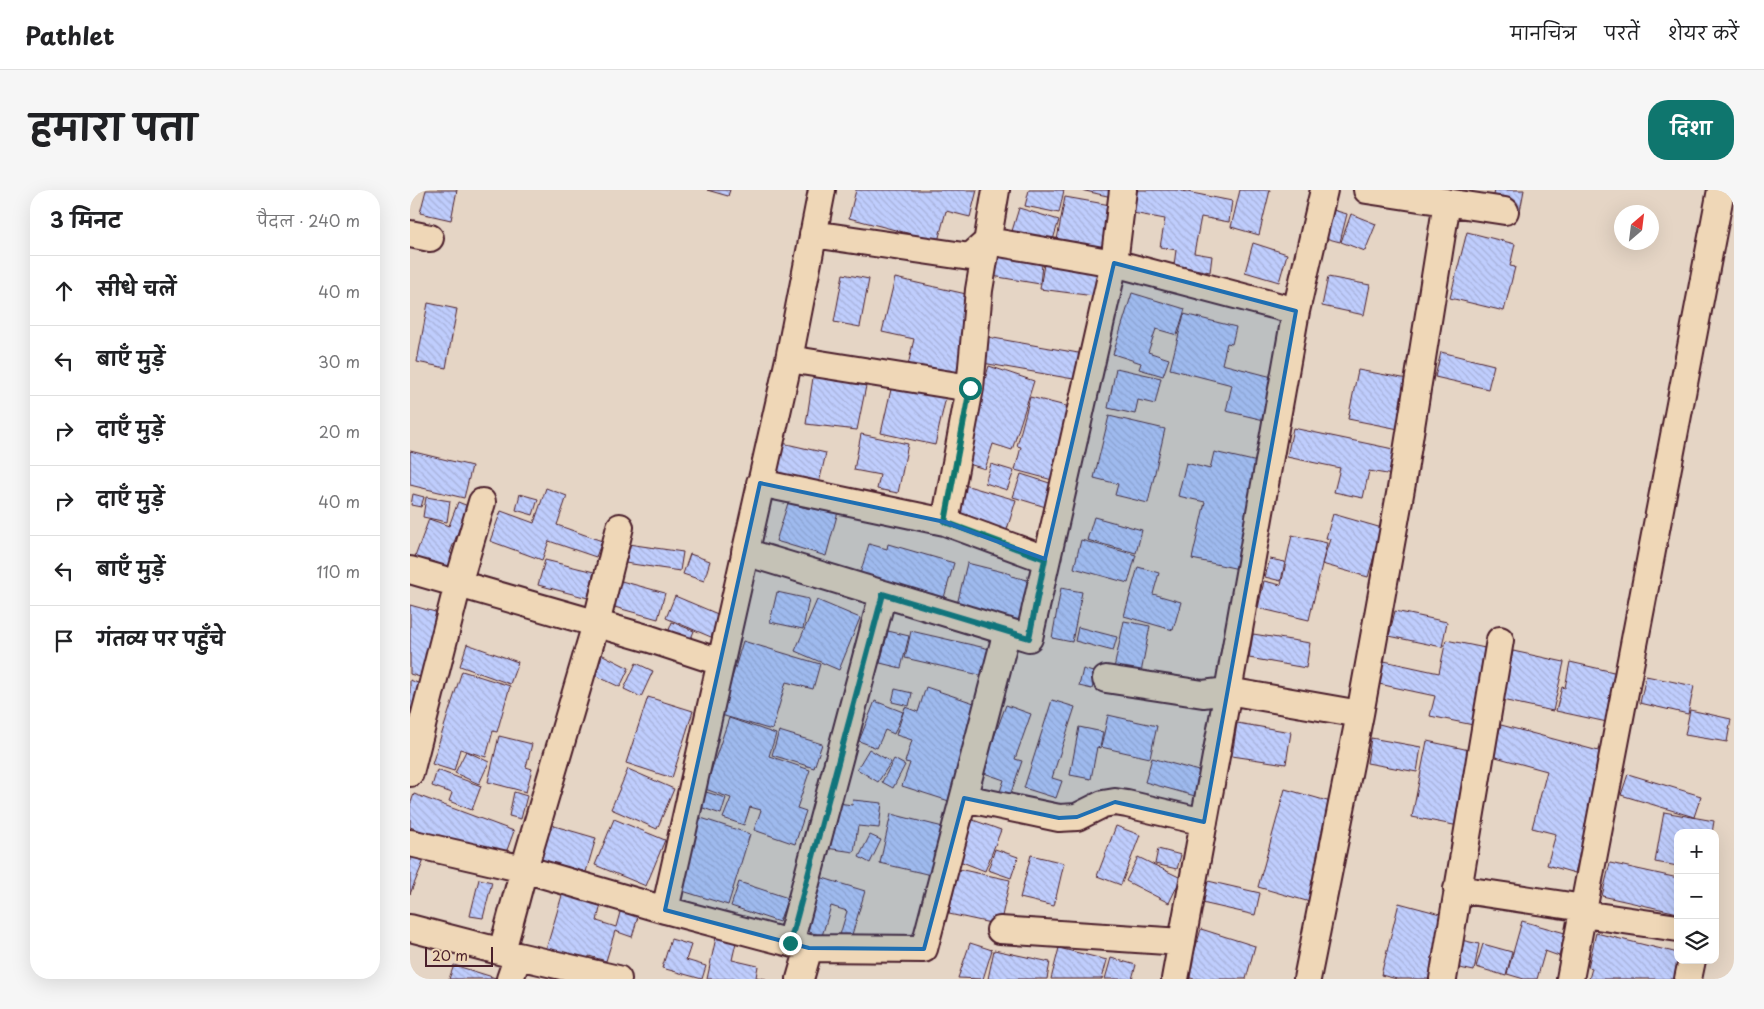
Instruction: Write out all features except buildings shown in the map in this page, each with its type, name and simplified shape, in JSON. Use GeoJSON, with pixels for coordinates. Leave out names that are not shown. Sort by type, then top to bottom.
{"type":"FeatureCollection","features":[{"type":"Feature","properties":{"kind":"street"},"geometry":{"type":"LineString","coordinates":[[665,910],[789,359],[822,190]]}},
{"type":"Feature","properties":{"kind":"street"},"geometry":{"type":"LineString","coordinates":[[945,522],[970,388],[979,290],[996,190]]}},
{"type":"Feature","properties":{"kind":"street"},"geometry":{"type":"LineString","coordinates":[[745,552],[1029,638],[1045,559],[1114,263],[1123,190]]}},
{"type":"Feature","properties":{"kind":"street"},"geometry":{"type":"LineString","coordinates":[[1175,979],[1296,311],[1324,190]]}},
{"type":"Feature","properties":{"kind":"street"},"geometry":{"type":"LineString","coordinates":[[1367,190],[1506,211]]}},
{"type":"Feature","properties":{"kind":"street"},"geometry":{"type":"LineString","coordinates":[[1570,979],[1720,190]]}},
{"type":"Feature","properties":{"kind":"street"},"geometry":{"type":"LineString","coordinates":[[1307,979],[1360,714],[1402,483],[1447,202]]}},
{"type":"Feature","properties":{"kind":"street"},"geometry":{"type":"LineString","coordinates":[[813,234],[970,257],[988,241]]}},
{"type":"Feature","properties":{"kind":"street"},"geometry":{"type":"LineString","coordinates":[[988,241],[1114,263],[1296,311]]}},
{"type":"Feature","properties":{"kind":"street"},"geometry":{"type":"LineString","coordinates":[[789,359],[970,388]]}},
{"type":"Feature","properties":{"kind":"street"},"geometry":{"type":"LineString","coordinates":[[760,483],[945,522],[1045,559]]}},
{"type":"Feature","properties":{"kind":"street"},"geometry":{"type":"LineString","coordinates":[[410,774],[458,584],[482,502]]}},
{"type":"Feature","properties":{"kind":"street"},"geometry":{"type":"LineString","coordinates":[[510,962],[524,869],[596,624],[620,527]]}},
{"type":"Feature","properties":{"kind":"street"},"geometry":{"type":"LineString","coordinates":[[410,570],[720,662]]}},
{"type":"Feature","properties":{"kind":"street"},"geometry":{"type":"LineString","coordinates":[[800,979],[799,946],[883,594]]}},
{"type":"Feature","properties":{"kind":"street"},"geometry":{"type":"LineString","coordinates":[[410,843],[524,869],[799,946],[924,949],[1007,631]]}},
{"type":"Feature","properties":{"kind":"street"},"geometry":{"type":"LineString","coordinates":[[1443,979],[1500,640]]}},
{"type":"Feature","properties":{"kind":"street"},"geometry":{"type":"LineString","coordinates":[[1106,679],[1203,694],[1228,691],[1360,714]]}},
{"type":"Feature","properties":{"kind":"street"},"geometry":{"type":"LineString","coordinates":[[964,798],[1060,818],[1077,817],[1103,804],[1115,802],[1204,822]]}},
{"type":"Feature","properties":{"kind":"street"},"geometry":{"type":"LineString","coordinates":[[1458,888],[1674,927]]}},
{"type":"Feature","properties":{"kind":"street"},"geometry":{"type":"LineString","coordinates":[[410,928],[510,962],[618,979]]}},
{"type":"Feature","properties":{"kind":"street"},"geometry":{"type":"LineString","coordinates":[[1000,930],[1182,942]]}},
{"type":"Feature","properties":{"kind":"street"},"geometry":{"type":"LineString","coordinates":[[1688,979],[1691,964]]}},
{"type":"Feature","properties":{"kind":"highlighted area"},"geometry":{"type":"Polygon","coordinates":[[[1114,263],[1296,311],[1204,822],[1115,802],[1077,817],[1059,818],[964,798],[924,949],[809,948],[665,910],[760,483],[945,522],[1045,559],[1114,263]]]}},
{"type":"Feature","properties":{"kind":"route"},"geometry":{"type":"LineString","coordinates":[[790,943],[883,594],[1029,638],[1045,559],[945,522],[970,388]]}}]}
